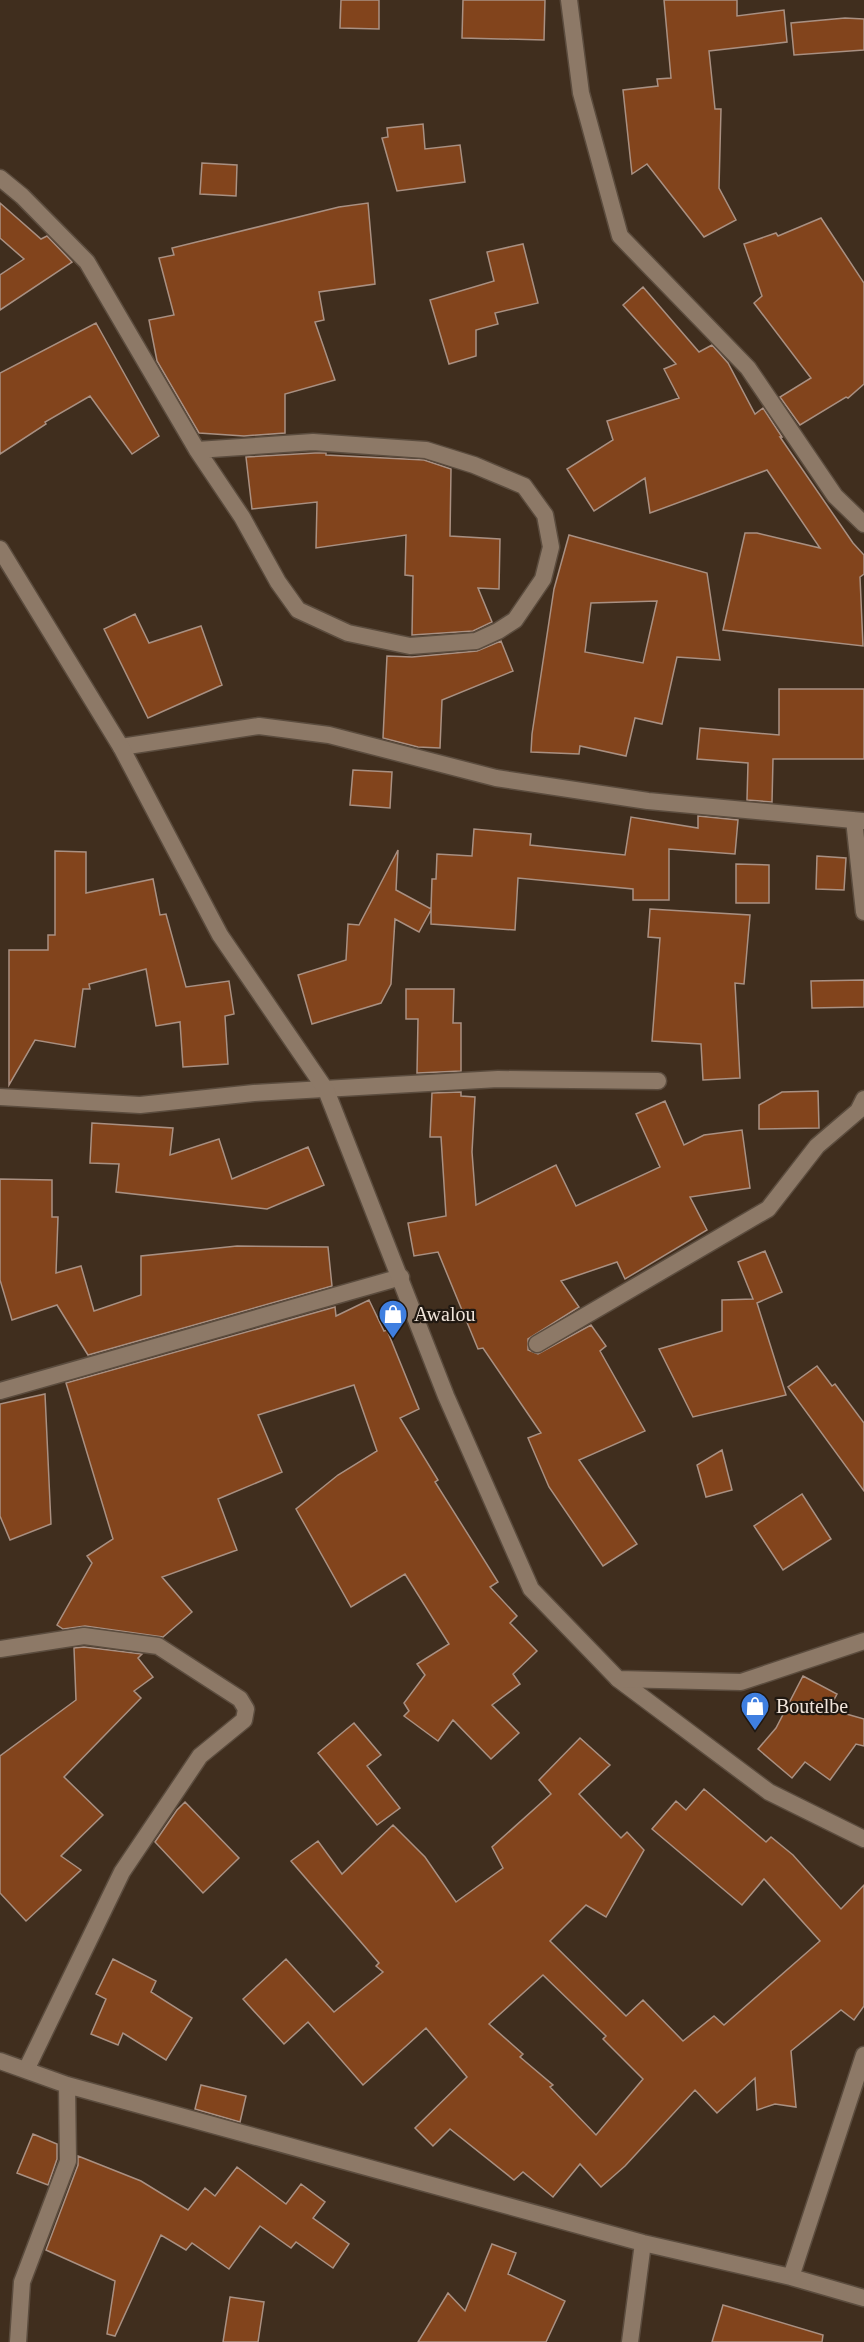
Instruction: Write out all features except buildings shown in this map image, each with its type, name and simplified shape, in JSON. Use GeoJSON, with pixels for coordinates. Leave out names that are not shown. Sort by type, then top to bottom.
{"type":"FeatureCollection","features":[{"type":"Feature","properties":{"kind":"street"},"geometry":{"type":"LineString","coordinates":[[569,0],[581,93],[620,236],[748,368],[835,496],[864,524]]}},
{"type":"Feature","properties":{"kind":"street"},"geometry":{"type":"LineString","coordinates":[[0,178],[22,196],[87,262],[197,450],[242,517],[278,582],[298,610],[348,633],[410,646],[476,640],[498,631],[515,620],[543,579],[551,547],[545,515],[524,486],[474,465],[426,450],[313,442],[197,450]]}},
{"type":"Feature","properties":{"kind":"street"},"geometry":{"type":"LineString","coordinates":[[0,549],[121,747],[220,935],[326,1090],[446,1396],[531,1589],[618,1679],[769,1792],[864,1839]]}},
{"type":"Feature","properties":{"kind":"street"},"geometry":{"type":"LineString","coordinates":[[121,747],[259,726],[329,735],[496,778],[648,801],[859,820],[864,912]]}},
{"type":"Feature","properties":{"kind":"street"},"geometry":{"type":"LineString","coordinates":[[0,1097],[140,1105],[254,1093],[498,1079],[658,1081]]}},
{"type":"Feature","properties":{"kind":"street"},"geometry":{"type":"LineString","coordinates":[[537,1344],[768,1209],[818,1146],[858,1111],[864,1099]]}},
{"type":"Feature","properties":{"kind":"street"},"geometry":{"type":"LineString","coordinates":[[0,1391],[400,1277]]}},
{"type":"Feature","properties":{"kind":"street"},"geometry":{"type":"LineString","coordinates":[[0,1649],[84,1636],[158,1646],[240,1699],[246,1710],[244,1720],[200,1756],[122,1872],[26,2070]]}},
{"type":"Feature","properties":{"kind":"street"},"geometry":{"type":"LineString","coordinates":[[618,1679],[741,1682],[864,1641]]}},
{"type":"Feature","properties":{"kind":"street"},"geometry":{"type":"LineString","coordinates":[[791,2277],[864,2055]]}},
{"type":"Feature","properties":{"kind":"street"},"geometry":{"type":"LineString","coordinates":[[0,2061],[67,2085],[643,2243],[791,2277],[864,2298]]}},
{"type":"Feature","properties":{"kind":"street"},"geometry":{"type":"LineString","coordinates":[[18,2342],[22,2282],[68,2160],[67,2085]]}},
{"type":"Feature","properties":{"kind":"street"},"geometry":{"type":"LineString","coordinates":[[630,2342],[643,2243]]}},
{"type":"Feature","properties":{"kind":"place","name":"Awalou"},"geometry":{"type":"Point","coordinates":[393,1340]}},
{"type":"Feature","properties":{"kind":"place","name":"Boutelbe"},"geometry":{"type":"Point","coordinates":[755,1732]}}]}
